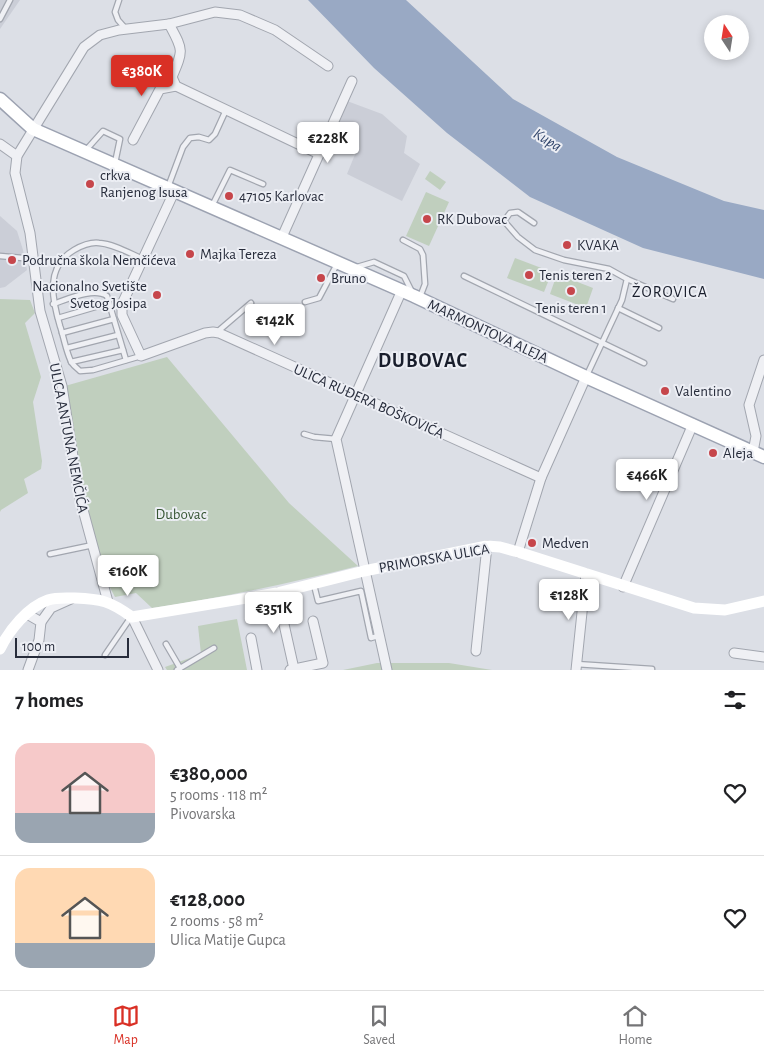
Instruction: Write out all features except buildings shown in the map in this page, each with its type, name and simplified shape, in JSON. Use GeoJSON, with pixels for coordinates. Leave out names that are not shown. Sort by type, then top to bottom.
{"type":"FeatureCollection","features":[{"type":"Feature","properties":{"kind":"main road"},"geometry":{"type":"LineString","coordinates":[[0,99],[33,129],[212,206]]}},
{"type":"Feature","properties":{"kind":"main road","name":"MARMONTOVA ALEJA"},"geometry":{"type":"LineString","coordinates":[[212,206],[402,290],[586,377],[758,454]]}},
{"type":"Feature","properties":{"kind":"main road","name":"PRIMORSKA ULICA"},"geometry":{"type":"LineString","coordinates":[[132,617],[277,593],[364,571],[487,546],[518,552],[623,587],[694,608],[725,610],[764,600]]}},
{"type":"Feature","properties":{"kind":"main road"},"geometry":{"type":"LineString","coordinates":[[0,649],[10,633],[27,614],[37,605],[49,600],[90,598],[108,602],[132,617]]}},
{"type":"Feature","properties":{"kind":"street"},"geometry":{"type":"LineString","coordinates":[[0,144],[16,156],[84,47],[100,35],[126,29],[169,24],[215,12],[240,15],[275,30],[328,66]]}},
{"type":"Feature","properties":{"kind":"street"},"geometry":{"type":"LineString","coordinates":[[169,24],[181,46],[180,58],[172,77],[176,86]]}},
{"type":"Feature","properties":{"kind":"street"},"geometry":{"type":"LineString","coordinates":[[282,237],[352,82]]}},
{"type":"Feature","properties":{"kind":"street"},"geometry":{"type":"LineString","coordinates":[[133,140],[160,89],[176,86],[319,154]]}},
{"type":"Feature","properties":{"kind":"street","name":"ULICA ANTUNA NEMČIĆA"},"geometry":{"type":"LineString","coordinates":[[16,156],[15,173],[30,232],[40,311],[62,386],[79,495],[108,602]]}},
{"type":"Feature","properties":{"kind":"street"},"geometry":{"type":"LineString","coordinates":[[171,188],[143,259],[123,299],[121,310],[141,356],[205,333],[216,332]]}},
{"type":"Feature","properties":{"kind":"street"},"geometry":{"type":"LineString","coordinates":[[387,670],[336,439],[402,290]]}},
{"type":"Feature","properties":{"kind":"street","name":"ULICA RUĐERA BOŠKOVIĆA"},"geometry":{"type":"LineString","coordinates":[[216,332],[540,478]]}},
{"type":"Feature","properties":{"kind":"street"},"geometry":{"type":"LineString","coordinates":[[758,454],[749,405],[762,375],[764,360]]}},
{"type":"Feature","properties":{"kind":"street"},"geometry":{"type":"LineString","coordinates":[[518,552],[540,478],[586,377]]}},
{"type":"Feature","properties":{"kind":"street"},"geometry":{"type":"LineString","coordinates":[[623,587],[693,424]]}},
{"type":"Feature","properties":{"kind":"street"},"geometry":{"type":"LineString","coordinates":[[476,651],[487,546]]}},
{"type":"Feature","properties":{"kind":"street"},"geometry":{"type":"LineString","coordinates":[[576,667],[586,574]]}},
{"type":"Feature","properties":{"kind":"street"},"geometry":{"type":"LineString","coordinates":[[277,593],[292,669],[323,663],[313,621]]}},
{"type":"Feature","properties":{"kind":"street"},"geometry":{"type":"LineString","coordinates":[[28,670],[39,640],[41,622],[51,608],[73,598]]}},
{"type":"Feature","properties":{"kind":"street"},"geometry":{"type":"LineString","coordinates":[[27,614],[41,622]]}},
{"type":"Feature","properties":{"kind":"street"},"geometry":{"type":"LineString","coordinates":[[132,617],[158,670]]}},
{"type":"Feature","properties":{"kind":"street"},"geometry":{"type":"LineString","coordinates":[[251,638],[257,670]]}},
{"type":"Feature","properties":{"kind":"street"},"geometry":{"type":"LineString","coordinates":[[734,653],[764,657]]}},
{"type":"Feature","properties":{"kind":"lane"},"geometry":{"type":"LineString","coordinates":[[0,19],[10,0]]}},
{"type":"Feature","properties":{"kind":"lane"},"geometry":{"type":"LineString","coordinates":[[119,0],[115,12],[118,20],[126,29]]}},
{"type":"Feature","properties":{"kind":"lane"},"geometry":{"type":"LineString","coordinates":[[171,188],[183,147],[190,138],[199,137],[209,140],[215,134],[226,109]]}},
{"type":"Feature","properties":{"kind":"lane"},"geometry":{"type":"LineString","coordinates":[[85,150],[103,131],[120,139],[115,163]]}},
{"type":"Feature","properties":{"kind":"lane"},"geometry":{"type":"LineString","coordinates":[[212,206],[230,170],[263,184]]}},
{"type":"Feature","properties":{"kind":"lane"},"geometry":{"type":"LineString","coordinates":[[534,223],[518,212],[510,213],[504,221],[518,237],[535,250],[564,260],[609,269],[673,299]]}},
{"type":"Feature","properties":{"kind":"lane"},"geometry":{"type":"LineString","coordinates":[[352,268],[374,262],[404,276],[417,297],[425,284],[423,255],[420,249],[403,240]]}},
{"type":"Feature","properties":{"kind":"lane"},"geometry":{"type":"LineString","coordinates":[[141,356],[92,370],[80,371],[71,362],[53,304],[53,280],[57,266],[65,255],[80,246],[99,243],[119,248],[143,259]]}},
{"type":"Feature","properties":{"kind":"lane"},"geometry":{"type":"LineString","coordinates":[[0,256],[34,259]]}},
{"type":"Feature","properties":{"kind":"lane"},"geometry":{"type":"LineString","coordinates":[[305,302],[319,298],[330,281],[338,262]]}},
{"type":"Feature","properties":{"kind":"lane"},"geometry":{"type":"LineString","coordinates":[[464,276],[644,363]]}},
{"type":"Feature","properties":{"kind":"lane"},"geometry":{"type":"LineString","coordinates":[[586,377],[618,308],[627,278]]}},
{"type":"Feature","properties":{"kind":"lane"},"geometry":{"type":"LineString","coordinates":[[53,304],[94,292],[102,292],[107,296],[126,360]]}},
{"type":"Feature","properties":{"kind":"lane"},"geometry":{"type":"LineString","coordinates":[[58,318],[109,303]]}},
{"type":"Feature","properties":{"kind":"lane"},"geometry":{"type":"LineString","coordinates":[[216,332],[251,303]]}},
{"type":"Feature","properties":{"kind":"lane"},"geometry":{"type":"LineString","coordinates":[[618,308],[659,328]]}},
{"type":"Feature","properties":{"kind":"lane"},"geometry":{"type":"LineString","coordinates":[[62,333],[114,319]]}},
{"type":"Feature","properties":{"kind":"lane"},"geometry":{"type":"LineString","coordinates":[[67,348],[118,335]]}},
{"type":"Feature","properties":{"kind":"lane"},"geometry":{"type":"LineString","coordinates":[[71,362],[123,350]]}},
{"type":"Feature","properties":{"kind":"lane"},"geometry":{"type":"LineString","coordinates":[[304,434],[336,439]]}},
{"type":"Feature","properties":{"kind":"lane"},"geometry":{"type":"LineString","coordinates":[[50,554],[93,545]]}},
{"type":"Feature","properties":{"kind":"lane"},"geometry":{"type":"LineString","coordinates":[[313,584],[318,601],[361,591],[371,638],[378,636]]}},
{"type":"Feature","properties":{"kind":"lane"},"geometry":{"type":"LineString","coordinates":[[105,655],[125,624],[132,617]]}},
{"type":"Feature","properties":{"kind":"lane"},"geometry":{"type":"LineString","coordinates":[[166,644],[179,669],[214,648]]}},
{"type":"Feature","properties":{"kind":"lane"},"geometry":{"type":"LineString","coordinates":[[576,667],[652,669]]}},
{"type":"Feature","properties":{"kind":"shaded area"},"geometry":{"type":"Polygon","coordinates":[[[0,0],[20,0],[0,29],[0,0]]]}},
{"type":"Feature","properties":{"kind":"shaded area"},"geometry":{"type":"Polygon","coordinates":[[[347,101],[382,114],[407,136],[404,153],[420,164],[402,201],[347,174],[356,152],[330,139],[347,101]]]}},
{"type":"Feature","properties":{"kind":"shaded area","name":"Područna škola Nemčićeva"},"geometry":{"type":"Polygon","coordinates":[[[0,216],[17,231],[27,270],[5,287],[0,288],[0,216]]]}},
{"type":"Feature","properties":{"kind":"green space"},"geometry":{"type":"Polygon","coordinates":[[[430,171],[446,182],[440,190],[425,179],[430,171]]]}},
{"type":"Feature","properties":{"kind":"green space","name":"RK Dubovac"},"geometry":{"type":"Polygon","coordinates":[[[426,192],[449,202],[429,246],[406,236],[426,192]]]}},
{"type":"Feature","properties":{"kind":"green space","name":"Tenis teren 2"},"geometry":{"type":"Polygon","coordinates":[[[515,258],[552,272],[544,292],[507,278],[515,258]]]}},
{"type":"Feature","properties":{"kind":"green space","name":"Tenis teren 1"},"geometry":{"type":"Polygon","coordinates":[[[557,274],[593,288],[586,308],[550,294],[557,274]]]}},
{"type":"Feature","properties":{"kind":"green space"},"geometry":{"type":"Polygon","coordinates":[[[0,299],[30,300],[35,313],[25,323],[41,377],[33,402],[42,461],[41,469],[24,479],[28,493],[0,512],[0,299]]]}},
{"type":"Feature","properties":{"kind":"green space","name":"Dubovac"},"geometry":{"type":"Polygon","coordinates":[[[167,357],[289,503],[358,566],[256,590],[152,608],[136,593],[115,597],[106,580],[84,493],[65,386],[167,357]]]}},
{"type":"Feature","properties":{"kind":"green space"},"geometry":{"type":"Polygon","coordinates":[[[237,619],[247,670],[167,670],[165,667],[201,654],[198,626],[237,619]]]}},
{"type":"Feature","properties":{"kind":"green space"},"geometry":{"type":"Polygon","coordinates":[[[377,663],[449,663],[492,670],[343,670],[377,663]]]}},
{"type":"Feature","properties":{"kind":"water","name":"Kupa"},"geometry":{"type":"Polygon","coordinates":[[[308,0],[406,0],[513,99],[617,157],[724,201],[764,210],[764,279],[643,248],[530,197],[447,133],[374,68],[308,0]]]}},
{"type":"Feature","properties":{"kind":"place","name":"crkva Ranjenog Isusa"},"geometry":{"type":"Point","coordinates":[90,184]}},
{"type":"Feature","properties":{"kind":"place","name":"47105 Karlovac"},"geometry":{"type":"Point","coordinates":[229,196]}},
{"type":"Feature","properties":{"kind":"place","name":"RK Dubovac"},"geometry":{"type":"Point","coordinates":[427,219]}},
{"type":"Feature","properties":{"kind":"place","name":"KVAKA"},"geometry":{"type":"Point","coordinates":[567,245]}},
{"type":"Feature","properties":{"kind":"place","name":"Majka Tereza"},"geometry":{"type":"Point","coordinates":[190,254]}},
{"type":"Feature","properties":{"kind":"place","name":"Područna škola Nemčićeva"},"geometry":{"type":"Point","coordinates":[12,260]}},
{"type":"Feature","properties":{"kind":"place","name":"Tenis teren 2"},"geometry":{"type":"Point","coordinates":[529,275]}},
{"type":"Feature","properties":{"kind":"place","name":"Bruno"},"geometry":{"type":"Point","coordinates":[321,278]}},
{"type":"Feature","properties":{"kind":"place","name":"Tenis teren 1"},"geometry":{"type":"Point","coordinates":[571,291]}},
{"type":"Feature","properties":{"kind":"place","name":"Nacionalno Svetište Svetog Josipa"},"geometry":{"type":"Point","coordinates":[157,295]}},
{"type":"Feature","properties":{"kind":"place","name":"Valentino"},"geometry":{"type":"Point","coordinates":[665,391]}},
{"type":"Feature","properties":{"kind":"place","name":"Aleja"},"geometry":{"type":"Point","coordinates":[713,453]}},
{"type":"Feature","properties":{"kind":"place","name":"Medven"},"geometry":{"type":"Point","coordinates":[532,543]}},
{"type":"Feature","properties":{"kind":"district","name":"ŽOROVICA"},"geometry":{"type":"Point","coordinates":[670,291]}},
{"type":"Feature","properties":{"kind":"district","name":"DUBOVAC"},"geometry":{"type":"Point","coordinates":[423,360]}}]}
